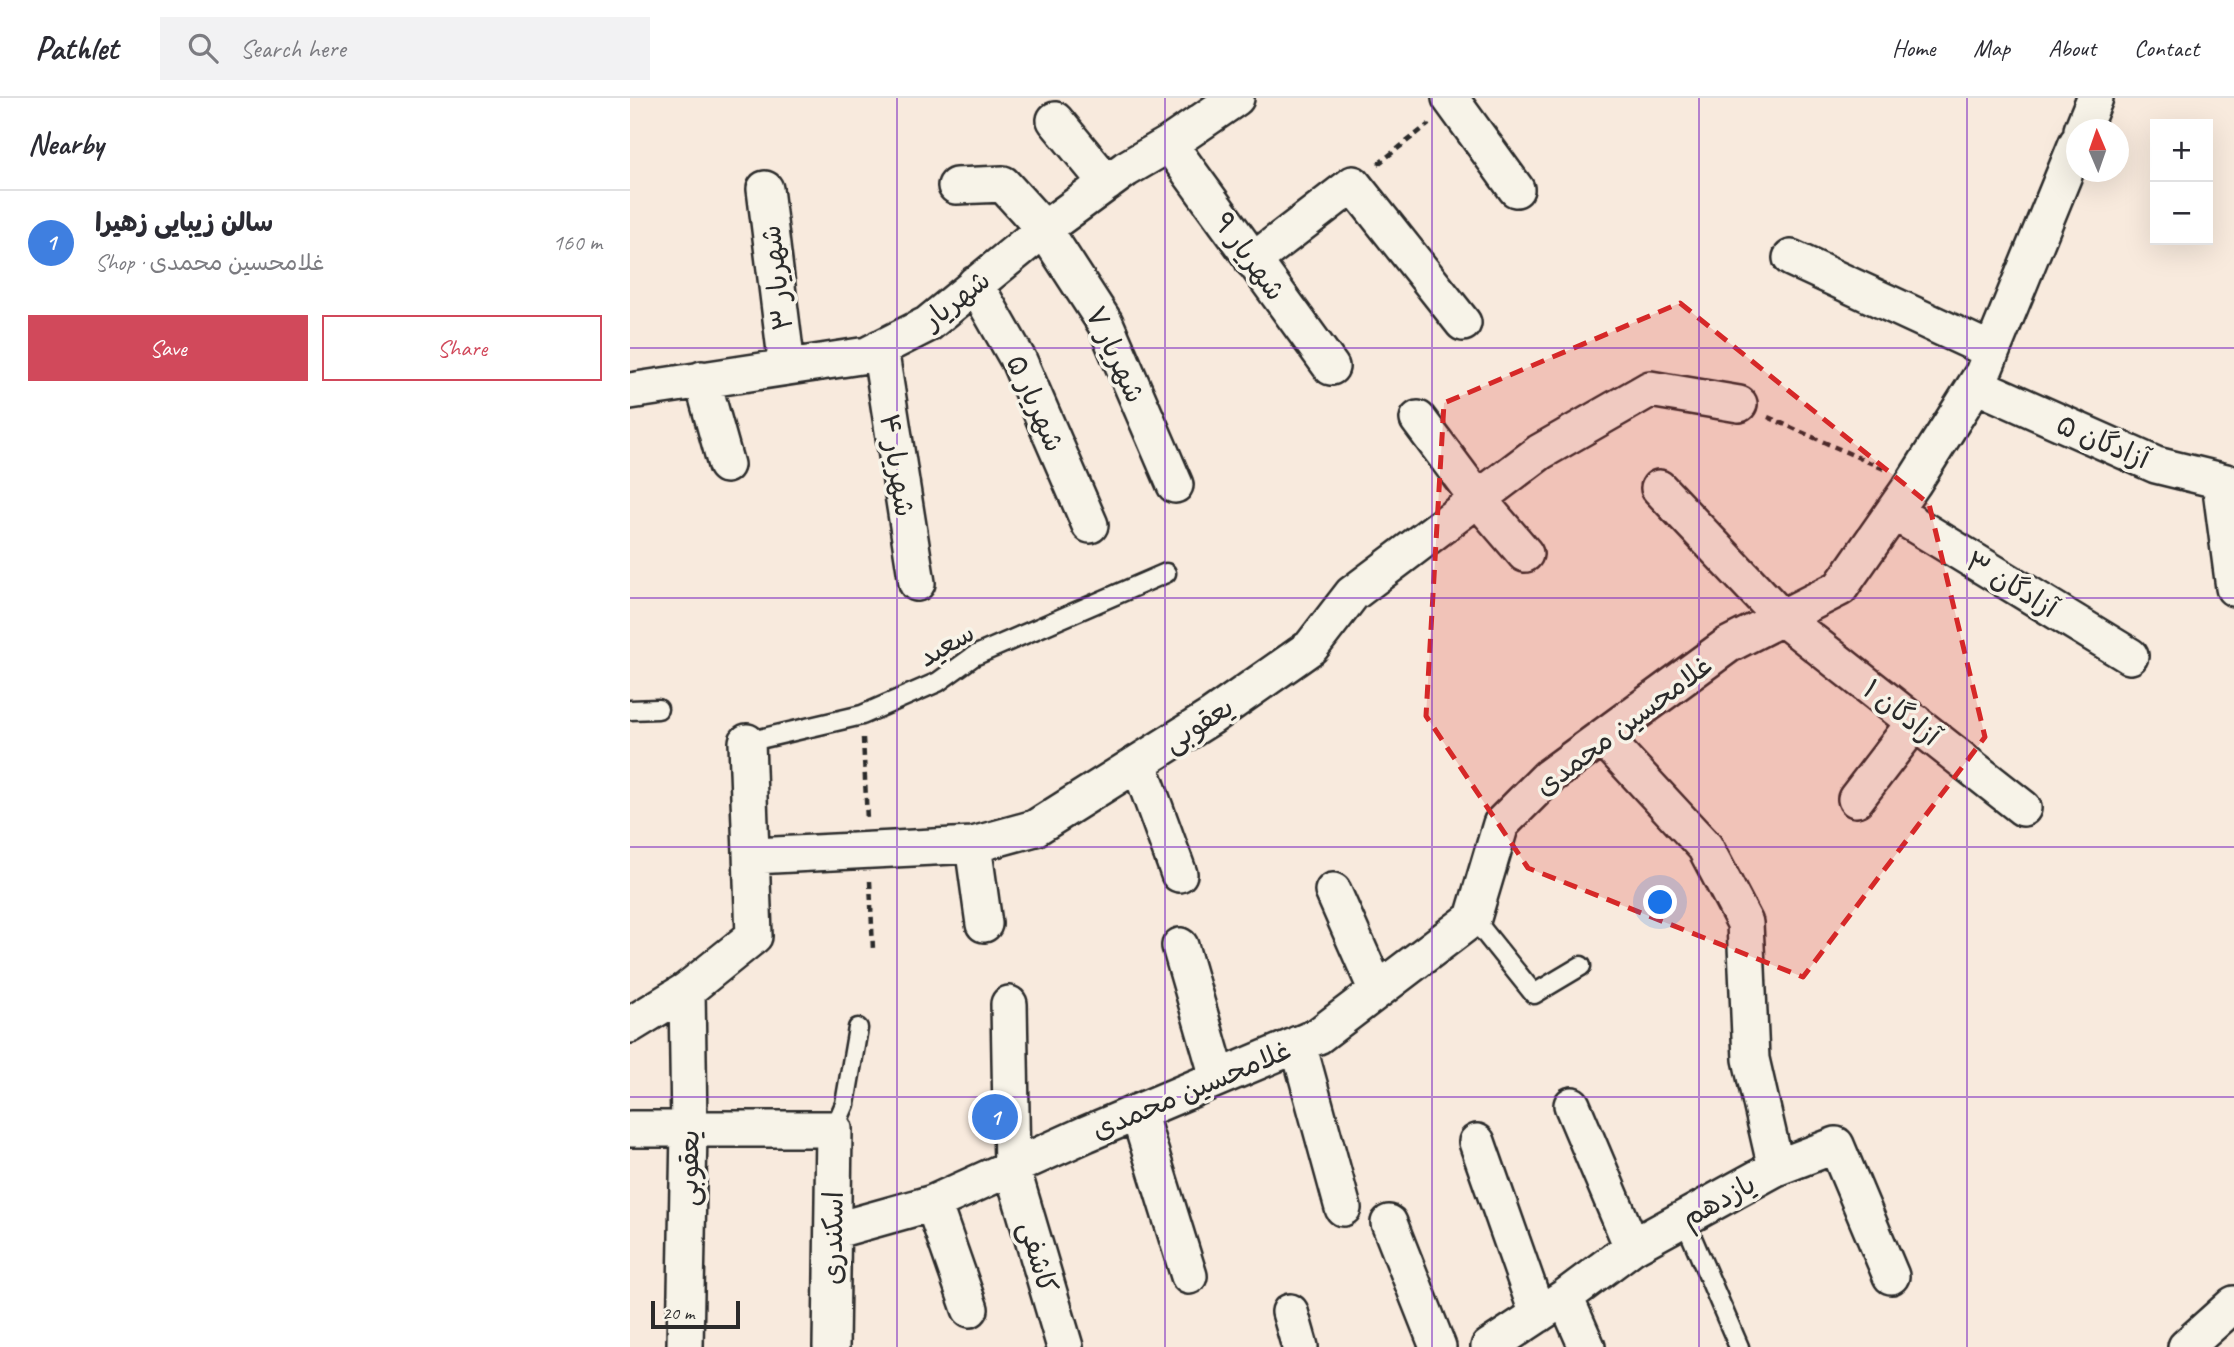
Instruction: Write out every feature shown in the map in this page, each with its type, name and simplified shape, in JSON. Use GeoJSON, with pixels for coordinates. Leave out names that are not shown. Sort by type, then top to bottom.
{"type":"FeatureCollection","features":[{"type":"Feature","properties":{"kind":"street"},"geometry":{"type":"LineString","coordinates":[[2086,119],[2095,98]]}},
{"type":"Feature","properties":{"kind":"street"},"geometry":{"type":"LineString","coordinates":[[1452,101],[1516,189]]}},
{"type":"Feature","properties":{"kind":"street","name":"شهریار"},"geometry":{"type":"LineString","coordinates":[[630,391],[867,355],[928,324],[1044,229],[1107,183],[1169,144],[1217,104]]}},
{"type":"Feature","properties":{"kind":"street"},"geometry":{"type":"LineString","coordinates":[[1055,120],[1107,183]]}},
{"type":"Feature","properties":{"kind":"street","name":"شهریار ۹"},"geometry":{"type":"LineString","coordinates":[[1169,144],[1331,367]]}},
{"type":"Feature","properties":{"kind":"street","name":"غلامحسین محمدی"},"geometry":{"type":"LineString","coordinates":[[833,1231],[933,1203],[1218,1077],[1318,1036],[1473,918],[1502,824],[1548,777],[1728,645],[1840,588],[1894,512],[1976,385],[2066,170]]}},
{"type":"Feature","properties":{"kind":"street","name":"شهریار ۷"},"geometry":{"type":"LineString","coordinates":[[956,186],[1003,184],[1044,229],[1105,323],[1175,485]]}},
{"type":"Feature","properties":{"kind":"street"},"geometry":{"type":"LineString","coordinates":[[1253,261],[1353,184],[1463,323]]}},
{"type":"Feature","properties":{"kind":"street","name":"شهریار ۳"},"geometry":{"type":"LineString","coordinates":[[765,189],[786,367]]}},
{"type":"Feature","properties":{"kind":"street"},"geometry":{"type":"LineString","coordinates":[[1791,258],[1992,352]]}},
{"type":"Feature","properties":{"kind":"street","name":"شهریار ۵"},"geometry":{"type":"LineString","coordinates":[[975,284],[1019,361],[1090,526]]}},
{"type":"Feature","properties":{"kind":"street","name":"شهریار ۴"},"geometry":{"type":"LineString","coordinates":[[880,348],[917,583]]}},
{"type":"Feature","properties":{"kind":"street"},"geometry":{"type":"LineString","coordinates":[[702,379],[726,465]]}},
{"type":"Feature","properties":{"kind":"street","name":"آزادگان ۵"},"geometry":{"type":"LineString","coordinates":[[1976,385],[2156,465],[2227,483]]}},
{"type":"Feature","properties":{"kind":"street","name":"یعقوبی"},"geometry":{"type":"LineString","coordinates":[[753,856],[973,845],[1035,828],[1139,764],[1311,647],[1352,594],[1477,498],[1573,432],[1650,389],[1739,404]]}},
{"type":"Feature","properties":{"kind":"street"},"geometry":{"type":"LineString","coordinates":[[1418,419],[1477,498],[1525,554]]}},
{"type":"Feature","properties":{"kind":"street"},"geometry":{"type":"LineString","coordinates":[[2227,483],[2234,588]]}},
{"type":"Feature","properties":{"kind":"street","name":"آزادگان ۱"},"geometry":{"type":"LineString","coordinates":[[1659,488],[1781,617],[2023,808]]}},
{"type":"Feature","properties":{"kind":"street","name":"آزادگان ۳"},"geometry":{"type":"LineString","coordinates":[[1894,512],[2130,656]]}},
{"type":"Feature","properties":{"kind":"street"},"geometry":{"type":"LineString","coordinates":[[1856,799],[1915,722]]}},
{"type":"Feature","properties":{"kind":"street"},"geometry":{"type":"LineString","coordinates":[[1603,737],[1705,847],[1745,923],[1751,1059],[1776,1168]]}},
{"type":"Feature","properties":{"kind":"street"},"geometry":{"type":"LineString","coordinates":[[630,1025],[687,990],[754,936],[747,742]]}},
{"type":"Feature","properties":{"kind":"street"},"geometry":{"type":"LineString","coordinates":[[1139,764],[1179,874]]}},
{"type":"Feature","properties":{"kind":"street"},"geometry":{"type":"LineString","coordinates":[[973,845],[984,924]]}},
{"type":"Feature","properties":{"kind":"street"},"geometry":{"type":"LineString","coordinates":[[1333,891],[1377,991]]}},
{"type":"Feature","properties":{"kind":"street"},"geometry":{"type":"LineString","coordinates":[[1180,946],[1218,1077]]}},
{"type":"Feature","properties":{"kind":"street","name":"یعقوبی"},"geometry":{"type":"LineString","coordinates":[[685,1347],[689,1129],[687,990]]}},
{"type":"Feature","properties":{"kind":"street","name":"کاشفی"},"geometry":{"type":"LineString","coordinates":[[1009,1004],[1012,1168],[1065,1347]]}},
{"type":"Feature","properties":{"kind":"street"},"geometry":{"type":"LineString","coordinates":[[1298,1044],[1343,1208]]}},
{"type":"Feature","properties":{"kind":"street"},"geometry":{"type":"LineString","coordinates":[[1572,1105],[1632,1247]]}},
{"type":"Feature","properties":{"kind":"street"},"geometry":{"type":"LineString","coordinates":[[1138,1112],[1189,1276]]}},
{"type":"Feature","properties":{"kind":"street"},"geometry":{"type":"LineString","coordinates":[[630,1129],[834,1129]]}},
{"type":"Feature","properties":{"kind":"street","name":"اسکندری"},"geometry":{"type":"LineString","coordinates":[[831,1347],[834,1129]]}},
{"type":"Feature","properties":{"kind":"street"},"geometry":{"type":"LineString","coordinates":[[1477,1142],[1552,1306],[1587,1347]]}},
{"type":"Feature","properties":{"kind":"street","name":"یازدهم"},"geometry":{"type":"LineString","coordinates":[[1489,1347],[1552,1306],[1632,1247],[1776,1168],[1836,1145],[1891,1276]]}},
{"type":"Feature","properties":{"kind":"street"},"geometry":{"type":"LineString","coordinates":[[933,1203],[970,1308]]}},
{"type":"Feature","properties":{"kind":"street"},"geometry":{"type":"LineString","coordinates":[[1389,1223],[1438,1347]]}},
{"type":"Feature","properties":{"kind":"street"},"geometry":{"type":"LineString","coordinates":[[2186,1347],[2234,1304]]}},
{"type":"Feature","properties":{"kind":"street"},"geometry":{"type":"LineString","coordinates":[[1290,1312],[1300,1347]]}},
{"type":"Feature","properties":{"kind":"lane","name":"سعید"},"geometry":{"type":"LineString","coordinates":[[747,742],[862,715],[937,682],[974,656],[1166,573]]}},
{"type":"Feature","properties":{"kind":"lane"},"geometry":{"type":"LineString","coordinates":[[630,710],[658,709]]}},
{"type":"Feature","properties":{"kind":"lane"},"geometry":{"type":"LineString","coordinates":[[1473,918],[1534,994],[1581,966]]}},
{"type":"Feature","properties":{"kind":"lane"},"geometry":{"type":"LineString","coordinates":[[834,1129],[845,1104],[858,1028]]}},
{"type":"Feature","properties":{"kind":"lane"},"geometry":{"type":"LineString","coordinates":[[1684,1219],[1739,1347]]}},
{"type":"Feature","properties":{"kind":"path"},"geometry":{"type":"LineString","coordinates":[[1353,184],[1452,101]]}},
{"type":"Feature","properties":{"kind":"path"},"geometry":{"type":"LineString","coordinates":[[1739,404],[1914,482]]}},
{"type":"Feature","properties":{"kind":"highlighted area"},"geometry":{"type":"Polygon","coordinates":[[[1680,303],[1929,504],[1985,737],[1803,977],[1528,868],[1426,716],[1444,403],[1680,303]]]}},
{"type":"Feature","properties":{"kind":"place","name":"سالن زیبایی زهیرا"},"geometry":{"type":"Point","coordinates":[995,1117]}}]}
